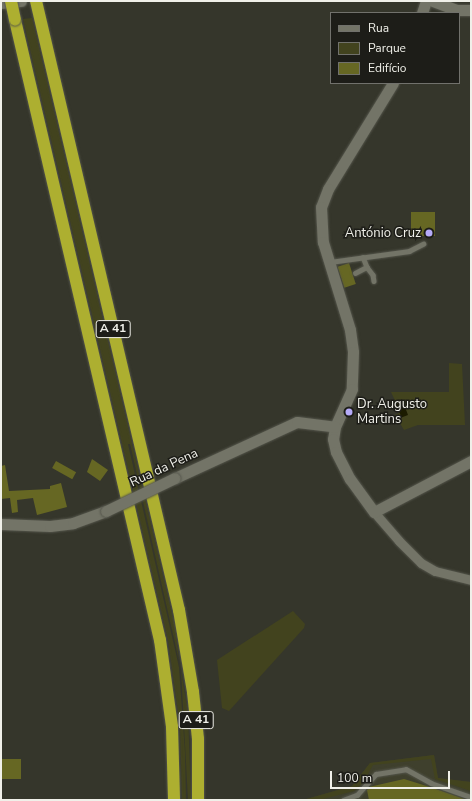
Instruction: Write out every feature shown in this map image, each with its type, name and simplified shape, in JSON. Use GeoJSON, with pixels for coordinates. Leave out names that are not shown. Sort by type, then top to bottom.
{"type":"FeatureCollection","features":[{"type":"Feature","properties":{"kind":"highway","name":"A 41"},"geometry":{"type":"LineString","coordinates":[[11,1],[160,640],[172,727],[174,800]]}},
{"type":"Feature","properties":{"kind":"highway","name":"A 41"},"geometry":{"type":"LineString","coordinates":[[36,1],[181,618],[194,699],[198,800]]}},
{"type":"Feature","properties":{"kind":"street"},"geometry":{"type":"LineString","coordinates":[[1,3],[21,1]]}},
{"type":"Feature","properties":{"kind":"street"},"geometry":{"type":"LineString","coordinates":[[422,12],[426,1]]}},
{"type":"Feature","properties":{"kind":"street"},"geometry":{"type":"LineString","coordinates":[[433,1],[456,10],[471,10]]}},
{"type":"Feature","properties":{"kind":"street"},"geometry":{"type":"LineString","coordinates":[[392,84],[328,189],[322,207],[320,224],[350,330],[353,352],[352,389],[335,427],[334,439],[341,462],[361,496],[399,541],[421,562],[435,571],[471,580]]}},
{"type":"Feature","properties":{"kind":"street","name":"Rua da Pena"},"geometry":{"type":"LineString","coordinates":[[1,524],[50,526],[73,523],[106,511],[297,422],[335,427]]}},
{"type":"Feature","properties":{"kind":"street"},"geometry":{"type":"LineString","coordinates":[[374,512],[471,460]]}},
{"type":"Feature","properties":{"kind":"lane"},"geometry":{"type":"LineString","coordinates":[[330,262],[409,251],[423,244]]}},
{"type":"Feature","properties":{"kind":"lane"},"geometry":{"type":"LineString","coordinates":[[363,257],[367,267],[373,275],[374,281]]}},
{"type":"Feature","properties":{"kind":"lane"},"geometry":{"type":"LineString","coordinates":[[355,273],[367,267]]}},
{"type":"Feature","properties":{"kind":"lane"},"geometry":{"type":"LineString","coordinates":[[343,800],[357,795],[376,774],[406,769],[430,782],[470,795]]}},
{"type":"Feature","properties":{"kind":"shaded area"},"geometry":{"type":"Polygon","coordinates":[[[403,402],[408,415],[401,418],[396,405],[403,402]]]}},
{"type":"Feature","properties":{"kind":"shaded area"},"geometry":{"type":"Polygon","coordinates":[[[434,755],[438,778],[471,782],[471,800],[303,800],[352,786],[370,763],[434,755]]]}},
{"type":"Feature","properties":{"kind":"green space"},"geometry":{"type":"Polygon","coordinates":[[[32,18],[175,627],[179,661],[130,444],[128,444],[179,667],[185,752],[186,800],[182,800],[180,726],[168,640],[23,19],[32,18]]]}},
{"type":"Feature","properties":{"kind":"green space"},"geometry":{"type":"Polygon","coordinates":[[[449,363],[462,364],[465,425],[418,425],[404,430],[395,415],[401,412],[402,417],[402,403],[397,405],[391,392],[449,392],[449,363]]]}},
{"type":"Feature","properties":{"kind":"green space"},"geometry":{"type":"Polygon","coordinates":[[[293,611],[305,624],[304,628],[229,711],[222,708],[217,660],[293,611]]]}},
{"type":"Feature","properties":{"kind":"green space"},"geometry":{"type":"Polygon","coordinates":[[[181,670],[188,713],[191,800],[188,800],[181,670]]]}},
{"type":"Feature","properties":{"kind":"green space"},"geometry":{"type":"Polygon","coordinates":[[[434,755],[438,778],[471,782],[471,791],[435,779],[431,759],[373,765],[363,783],[354,791],[319,800],[303,800],[352,786],[370,763],[434,755]]]}},
{"type":"Feature","properties":{"kind":"building"},"geometry":{"type":"Polygon","coordinates":[[[411,212],[435,212],[435,236],[411,236],[411,212]]]}},
{"type":"Feature","properties":{"kind":"building"},"geometry":{"type":"Polygon","coordinates":[[[349,263],[356,284],[344,288],[338,267],[349,263]]]}},
{"type":"Feature","properties":{"kind":"building"},"geometry":{"type":"Polygon","coordinates":[[[92,459],[108,470],[100,481],[87,472],[92,459]]]}},
{"type":"Feature","properties":{"kind":"building"},"geometry":{"type":"Polygon","coordinates":[[[56,461],[76,472],[72,479],[52,468],[56,461]]]}},
{"type":"Feature","properties":{"kind":"building"},"geometry":{"type":"Polygon","coordinates":[[[5,465],[9,491],[50,489],[50,486],[61,483],[67,507],[37,515],[33,498],[17,500],[18,512],[12,513],[10,498],[1,499],[1,466],[5,465]]]}},
{"type":"Feature","properties":{"kind":"building"},"geometry":{"type":"Polygon","coordinates":[[[1,759],[21,759],[21,779],[1,779],[1,759]]]}},
{"type":"Feature","properties":{"kind":"building"},"geometry":{"type":"Polygon","coordinates":[[[404,779],[467,800],[369,800],[367,790],[369,787],[404,779]]]}},
{"type":"Feature","properties":{"kind":"place","name":"António Cruz"},"geometry":{"type":"Point","coordinates":[429,233]}},
{"type":"Feature","properties":{"kind":"place","name":"Dr. Augusto Martins"},"geometry":{"type":"Point","coordinates":[349,412]}}]}
